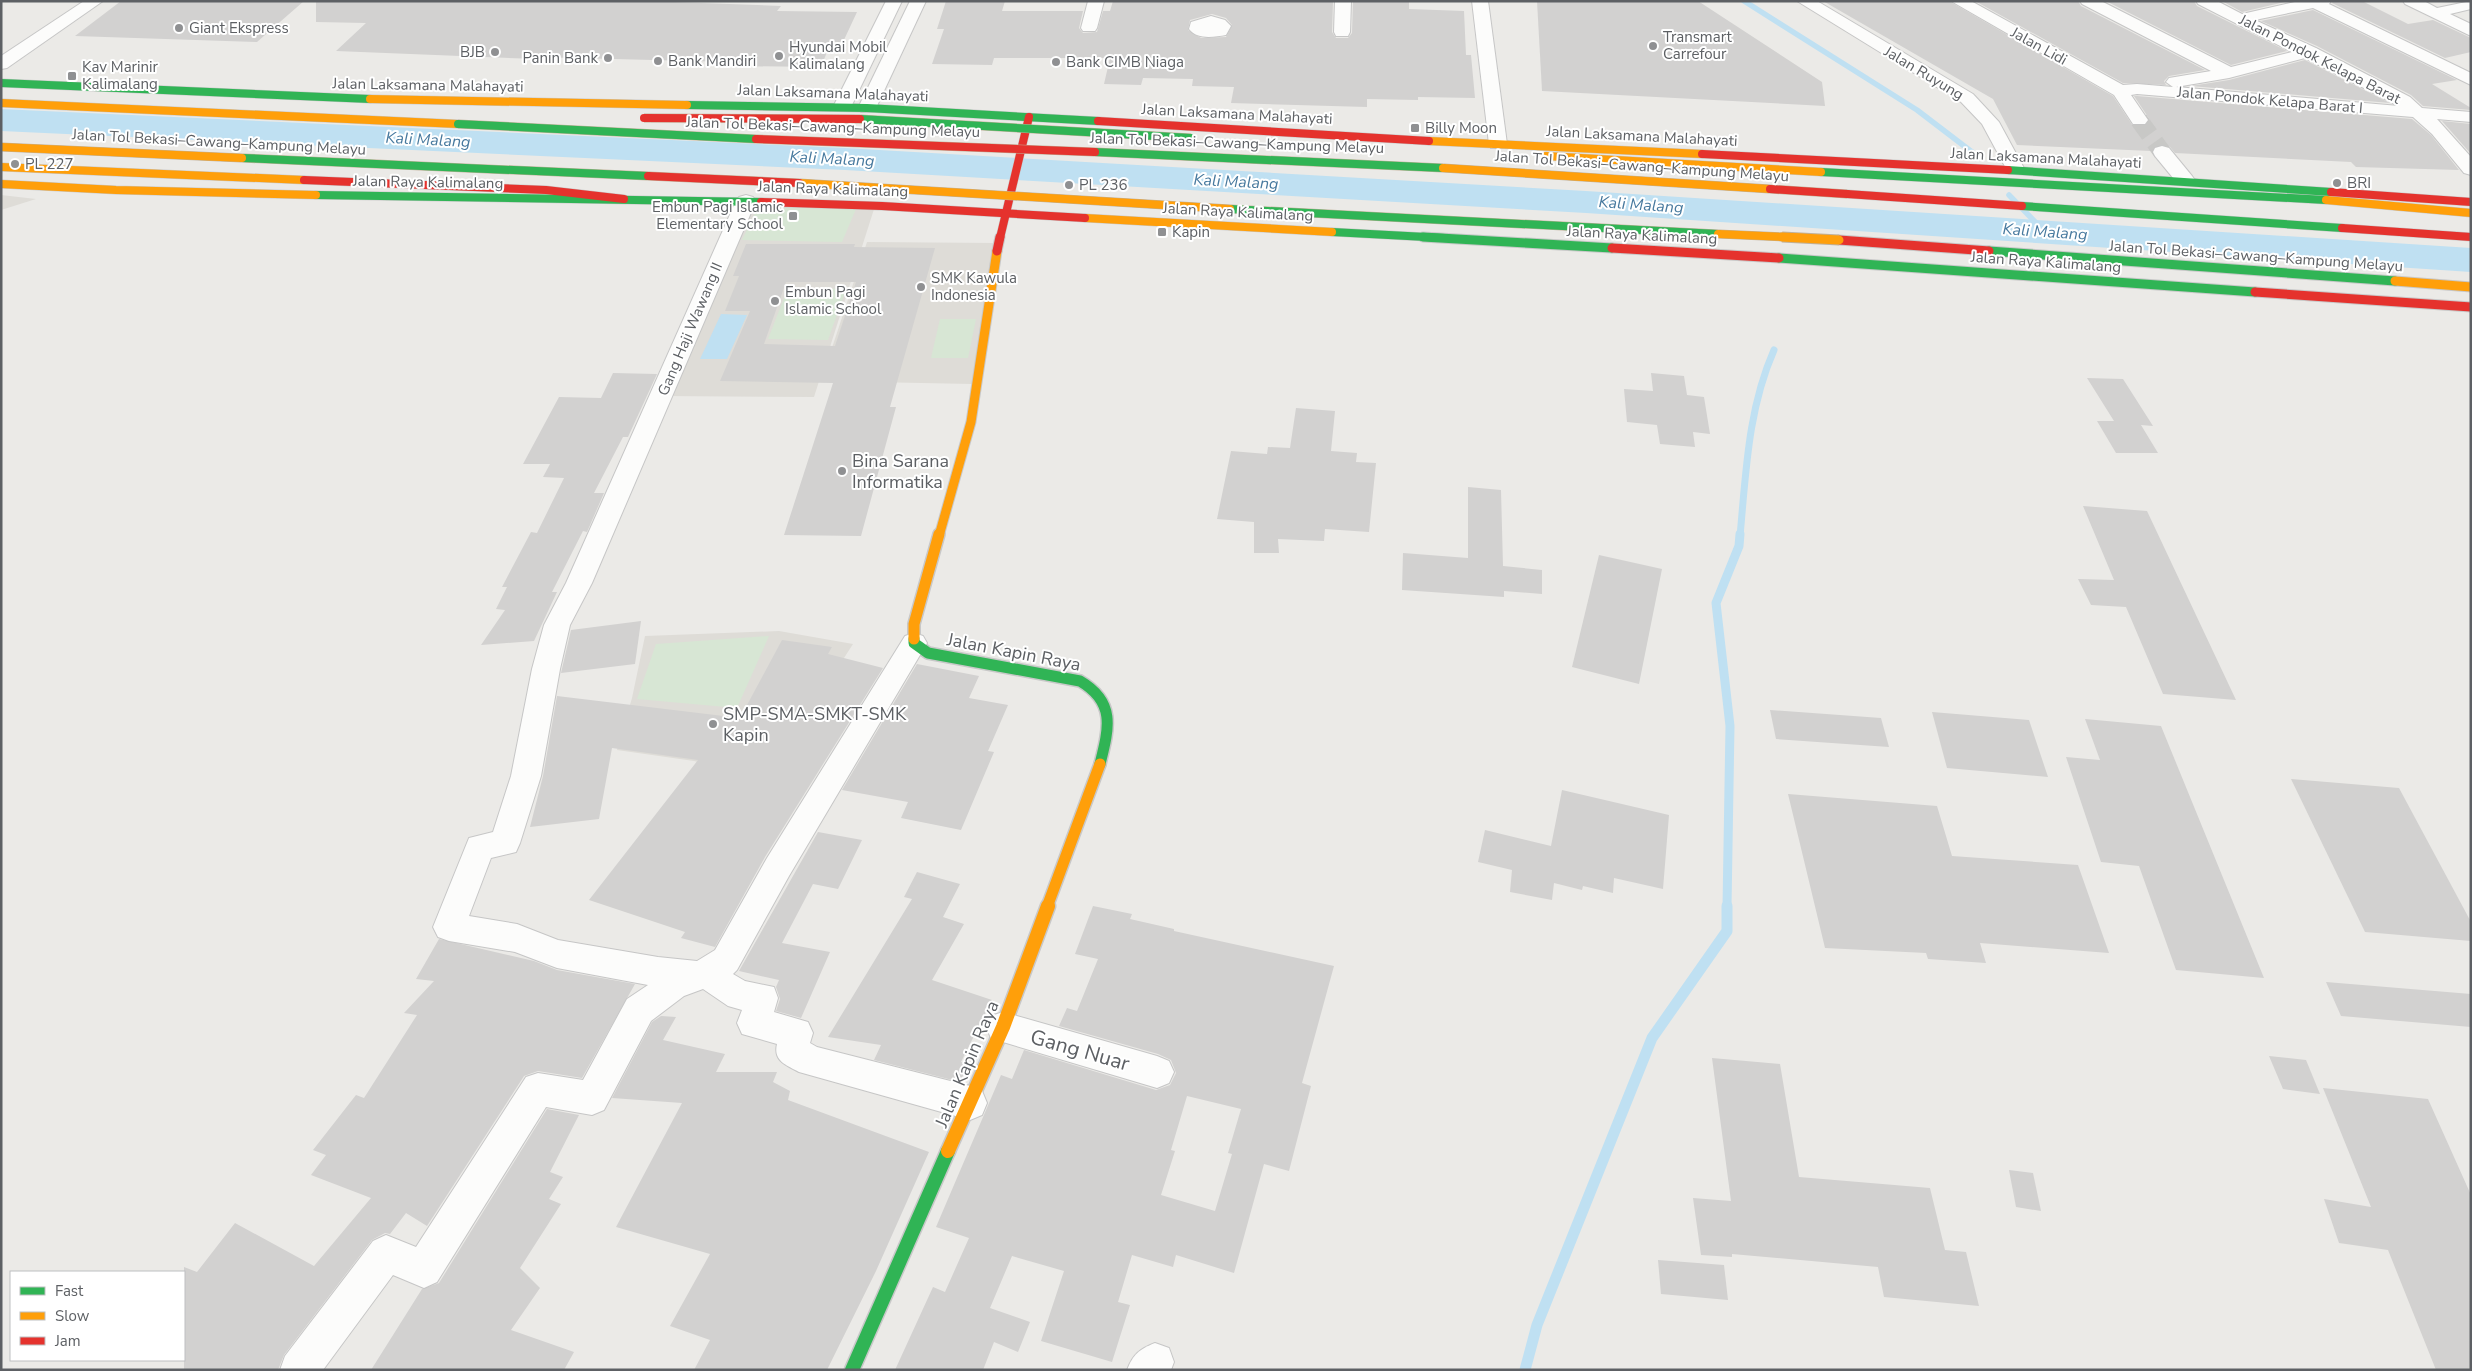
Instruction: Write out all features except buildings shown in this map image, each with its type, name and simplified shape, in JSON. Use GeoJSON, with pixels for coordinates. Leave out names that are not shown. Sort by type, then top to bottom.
{"type":"FeatureCollection","features":[{"type":"Feature","properties":{"kind":"main road","name":"Jalan Laksamana Malahayati"},"geometry":{"type":"LineString","coordinates":[[1,83],[422,101],[868,108],[1498,144],[2185,180],[2471,202]]}},
{"type":"Feature","properties":{"kind":"main road","name":"Jalan Tol Bekasi–Cawang–Kampung Melayu"},"geometry":{"type":"LineString","coordinates":[[1,103],[718,138],[1343,162],[2471,238]]}},
{"type":"Feature","properties":{"kind":"main road"},"geometry":{"type":"LineString","coordinates":[[633,118],[752,115],[910,120],[1224,140],[1546,156],[2324,200],[2471,213]]}},
{"type":"Feature","properties":{"kind":"main road"},"geometry":{"type":"LineString","coordinates":[[914,642],[914,624],[971,422],[991,279],[1005,212],[1029,117]]}},
{"type":"Feature","properties":{"kind":"main road"},"geometry":{"type":"LineString","coordinates":[[458,124],[594,119]]}},
{"type":"Feature","properties":{"kind":"main road","name":"Jalan Tol Bekasi–Cawang–Kampung Melayu"},"geometry":{"type":"LineString","coordinates":[[1,147],[778,182],[1283,212],[1839,240],[2471,287]]}},
{"type":"Feature","properties":{"kind":"main road"},"geometry":{"type":"LineString","coordinates":[[1,167],[546,190],[624,199]]}},
{"type":"Feature","properties":{"kind":"main road","name":"Jalan Raya Kalimalang"},"geometry":{"type":"LineString","coordinates":[[1,184],[56,188],[352,196],[746,201],[1005,212],[1794,259],[2471,308]]}},
{"type":"Feature","properties":{"kind":"main road","name":"Jalan Kapin Raya"},"geometry":{"type":"LineString","coordinates":[[852,1370],[1003,1027],[1102,760],[1106,715],[1104,700],[1095,688],[1080,681],[928,652],[914,642]]}},
{"type":"Feature","properties":{"kind":"street"},"geometry":{"type":"LineString","coordinates":[[1,64],[95,1]]}},
{"type":"Feature","properties":{"kind":"street"},"geometry":{"type":"LineString","coordinates":[[842,107],[894,1]]}},
{"type":"Feature","properties":{"kind":"street"},"geometry":{"type":"LineString","coordinates":[[868,108],[918,1]]}},
{"type":"Feature","properties":{"kind":"street"},"geometry":{"type":"LineString","coordinates":[[1089,28],[1096,1]]}},
{"type":"Feature","properties":{"kind":"street"},"geometry":{"type":"LineString","coordinates":[[1211,21],[1214,1]]}},
{"type":"Feature","properties":{"kind":"street"},"geometry":{"type":"LineString","coordinates":[[1342,32],[1343,1]]}},
{"type":"Feature","properties":{"kind":"street"},"geometry":{"type":"LineString","coordinates":[[1480,1],[1498,144]]}},
{"type":"Feature","properties":{"kind":"street","name":"Jalan Ruyung"},"geometry":{"type":"LineString","coordinates":[[1806,1],[1967,98],[1990,122],[2011,170]]}},
{"type":"Feature","properties":{"kind":"street","name":"Jalan Lidi"},"geometry":{"type":"LineString","coordinates":[[1959,1],[2128,90]]}},
{"type":"Feature","properties":{"kind":"street"},"geometry":{"type":"LineString","coordinates":[[2088,1],[2229,73]]}},
{"type":"Feature","properties":{"kind":"street","name":"Jalan Pondok Kelapa Barat"},"geometry":{"type":"LineString","coordinates":[[2204,1],[2387,91],[2420,112],[2471,169]]}},
{"type":"Feature","properties":{"kind":"street"},"geometry":{"type":"LineString","coordinates":[[2411,1],[2471,31]]}},
{"type":"Feature","properties":{"kind":"street"},"geometry":{"type":"LineString","coordinates":[[2240,19],[2316,2],[2471,80]]}},
{"type":"Feature","properties":{"kind":"street"},"geometry":{"type":"LineString","coordinates":[[2435,13],[2466,9]]}},
{"type":"Feature","properties":{"kind":"street"},"geometry":{"type":"LineString","coordinates":[[877,36],[901,37]]}},
{"type":"Feature","properties":{"kind":"street"},"geometry":{"type":"LineString","coordinates":[[1,47],[26,48]]}},
{"type":"Feature","properties":{"kind":"street"},"geometry":{"type":"LineString","coordinates":[[2139,120],[2128,90],[2229,73],[2310,52]]}},
{"type":"Feature","properties":{"kind":"street","name":"Jalan Pondok Kelapa Barat I"},"geometry":{"type":"LineString","coordinates":[[2128,90],[2471,116]]}},
{"type":"Feature","properties":{"kind":"street"},"geometry":{"type":"LineString","coordinates":[[2162,152],[2185,180]]}},
{"type":"Feature","properties":{"kind":"street","name":"Gang Haji Wawang II"},"geometry":{"type":"LineString","coordinates":[[705,973],[658,972],[556,954],[517,938],[449,927],[480,847],[505,843],[526,776],[546,669],[557,625],[580,583],[746,201]]}},
{"type":"Feature","properties":{"kind":"street"},"geometry":{"type":"LineString","coordinates":[[298,1370],[386,1254],[424,1269],[538,1090],[592,1098],[640,1010],[672,986],[705,973],[726,960],[778,867],[914,642]]}},
{"type":"Feature","properties":{"kind":"street"},"geometry":{"type":"LineString","coordinates":[[705,973],[740,995],[762,998],[754,1023],[796,1033],[792,1050],[810,1061],[970,1103]]}},
{"type":"Feature","properties":{"kind":"street","name":"Gang Nuar"},"geometry":{"type":"LineString","coordinates":[[1003,1027],[1157,1072]]}},
{"type":"Feature","properties":{"kind":"shaded area"},"geometry":{"type":"Polygon","coordinates":[[[1,195],[36,199],[1,210],[1,195]]]}},
{"type":"Feature","properties":{"kind":"shaded area","name":"Embun Pagi Islamic School"},"geometry":{"type":"Polygon","coordinates":[[[753,202],[875,206],[814,397],[661,396],[753,202]]]}},
{"type":"Feature","properties":{"kind":"shaded area","name":"SMK Kawula Indonesia"},"geometry":{"type":"Polygon","coordinates":[[[867,242],[997,243],[972,384],[821,381],[867,242]]]}},
{"type":"Feature","properties":{"kind":"shaded area","name":"SMP-SMA-SMKT-SMK Kapin"},"geometry":{"type":"Polygon","coordinates":[[[779,631],[853,644],[766,779],[694,761],[617,750],[632,698],[645,636],[779,631]]]}},
{"type":"Feature","properties":{"kind":"green space"},"geometry":{"type":"Polygon","coordinates":[[[758,207],[856,209],[842,242],[742,240],[758,207]]]}},
{"type":"Feature","properties":{"kind":"green space"},"geometry":{"type":"Polygon","coordinates":[[[788,288],[846,289],[828,340],[768,339],[788,288]]]}},
{"type":"Feature","properties":{"kind":"green space"},"geometry":{"type":"Polygon","coordinates":[[[940,319],[976,319],[968,358],[931,358],[940,319]]]}},
{"type":"Feature","properties":{"kind":"green space"},"geometry":{"type":"Polygon","coordinates":[[[769,636],[737,708],[637,699],[656,644],[769,636]]]}},
{"type":"Feature","properties":{"kind":"water"},"geometry":{"type":"Polygon","coordinates":[[[721,314],[747,315],[727,359],[700,359],[721,314]]]}},
{"type":"Feature","properties":{"kind":"waterway"},"geometry":{"type":"LineString","coordinates":[[1744,1],[1917,110],[1972,152]]}},
{"type":"Feature","properties":{"kind":"waterway","name":"Kali Malang"},"geometry":{"type":"LineString","coordinates":[[1,120],[845,159],[1586,202],[2471,260]]}},
{"type":"Feature","properties":{"kind":"waterway"},"geometry":{"type":"LineString","coordinates":[[2009,195],[2045,232]]}},
{"type":"Feature","properties":{"kind":"waterway"},"geometry":{"type":"LineString","coordinates":[[1740,536],[1753,418],[1765,372],[1774,350]]}},
{"type":"Feature","properties":{"kind":"waterway"},"geometry":{"type":"LineString","coordinates":[[1727,907],[1730,726],[1716,603],[1739,546],[1740,534]]}},
{"type":"Feature","properties":{"kind":"waterway"},"geometry":{"type":"LineString","coordinates":[[1525,1370],[1537,1325],[1652,1038],[1727,931],[1727,907]]}},
{"type":"Feature","properties":{"kind":"tunnel"},"geometry":{"type":"LineString","coordinates":[[2139,120],[2162,152]]}},
{"type":"Feature","properties":{"kind":"traffic: fast"},"geometry":{"type":"LineString","coordinates":[[1,83],[370,99]]}},
{"type":"Feature","properties":{"kind":"traffic: fast"},"geometry":{"type":"LineString","coordinates":[[687,105],[867,108],[1098,121]]}},
{"type":"Feature","properties":{"kind":"traffic: fast"},"geometry":{"type":"LineString","coordinates":[[860,119],[1191,138]]}},
{"type":"Feature","properties":{"kind":"traffic: fast"},"geometry":{"type":"LineString","coordinates":[[458,124],[756,139]]}},
{"type":"Feature","properties":{"kind":"traffic: fast"},"geometry":{"type":"LineString","coordinates":[[1095,152],[1443,168]]}},
{"type":"Feature","properties":{"kind":"traffic: fast"},"geometry":{"type":"LineString","coordinates":[[242,158],[648,176]]}},
{"type":"Feature","properties":{"kind":"traffic: fast"},"geometry":{"type":"LineString","coordinates":[[2008,170],[2331,192]]}},
{"type":"Feature","properties":{"kind":"traffic: fast"},"geometry":{"type":"LineString","coordinates":[[1821,172],[2326,200]]}},
{"type":"Feature","properties":{"kind":"traffic: fast"},"geometry":{"type":"LineString","coordinates":[[316,195],[761,202]]}},
{"type":"Feature","properties":{"kind":"traffic: fast"},"geometry":{"type":"LineString","coordinates":[[2022,206],[2342,228]]}},
{"type":"Feature","properties":{"kind":"traffic: fast"},"geometry":{"type":"LineString","coordinates":[[1230,209],[1718,234]]}},
{"type":"Feature","properties":{"kind":"traffic: fast"},"geometry":{"type":"LineString","coordinates":[[1332,232],[1612,248]]}},
{"type":"Feature","properties":{"kind":"traffic: fast"},"geometry":{"type":"LineString","coordinates":[[1989,251],[2395,281]]}},
{"type":"Feature","properties":{"kind":"traffic: fast"},"geometry":{"type":"LineString","coordinates":[[1779,258],[2255,292]]}},
{"type":"Feature","properties":{"kind":"traffic: fast"},"geometry":{"type":"LineString","coordinates":[[914,639],[914,643],[928,653],[1080,681],[1092,688],[1100,696],[1108,716],[1108,728],[1100,764]]}},
{"type":"Feature","properties":{"kind":"traffic: fast"},"geometry":{"type":"LineString","coordinates":[[852,1370],[948,1151]]}},
{"type":"Feature","properties":{"kind":"traffic: slow"},"geometry":{"type":"LineString","coordinates":[[370,99],[687,105]]}},
{"type":"Feature","properties":{"kind":"traffic: slow"},"geometry":{"type":"LineString","coordinates":[[1,103],[458,124]]}},
{"type":"Feature","properties":{"kind":"traffic: slow"},"geometry":{"type":"LineString","coordinates":[[1429,141],[1702,154]]}},
{"type":"Feature","properties":{"kind":"traffic: slow"},"geometry":{"type":"LineString","coordinates":[[1,147],[242,158]]}},
{"type":"Feature","properties":{"kind":"traffic: slow"},"geometry":{"type":"LineString","coordinates":[[1546,156],[1821,172]]}},
{"type":"Feature","properties":{"kind":"traffic: slow"},"geometry":{"type":"LineString","coordinates":[[1,167],[304,180]]}},
{"type":"Feature","properties":{"kind":"traffic: slow"},"geometry":{"type":"LineString","coordinates":[[1443,168],[1770,189]]}},
{"type":"Feature","properties":{"kind":"traffic: slow"},"geometry":{"type":"LineString","coordinates":[[799,183],[1230,209]]}},
{"type":"Feature","properties":{"kind":"traffic: slow"},"geometry":{"type":"LineString","coordinates":[[1,184],[116,190],[316,195]]}},
{"type":"Feature","properties":{"kind":"traffic: slow"},"geometry":{"type":"LineString","coordinates":[[2326,200],[2471,213]]}},
{"type":"Feature","properties":{"kind":"traffic: slow"},"geometry":{"type":"LineString","coordinates":[[1085,218],[1332,232]]}},
{"type":"Feature","properties":{"kind":"traffic: slow"},"geometry":{"type":"LineString","coordinates":[[1718,234],[1839,240]]}},
{"type":"Feature","properties":{"kind":"traffic: slow"},"geometry":{"type":"LineString","coordinates":[[914,639],[914,624],[971,422],[997,251]]}},
{"type":"Feature","properties":{"kind":"traffic: slow"},"geometry":{"type":"LineString","coordinates":[[2395,281],[2471,287]]}},
{"type":"Feature","properties":{"kind":"traffic: slow"},"geometry":{"type":"LineString","coordinates":[[948,1151],[1003,1027],[1100,764]]}},
{"type":"Feature","properties":{"kind":"traffic: jam"},"geometry":{"type":"LineString","coordinates":[[997,251],[1029,117]]}},
{"type":"Feature","properties":{"kind":"traffic: jam"},"geometry":{"type":"LineString","coordinates":[[644,118],[860,119]]}},
{"type":"Feature","properties":{"kind":"traffic: jam"},"geometry":{"type":"LineString","coordinates":[[1098,121],[1429,141]]}},
{"type":"Feature","properties":{"kind":"traffic: jam"},"geometry":{"type":"LineString","coordinates":[[756,139],[1095,152]]}},
{"type":"Feature","properties":{"kind":"traffic: jam"},"geometry":{"type":"LineString","coordinates":[[1702,154],[2008,170]]}},
{"type":"Feature","properties":{"kind":"traffic: jam"},"geometry":{"type":"LineString","coordinates":[[648,176],[799,183]]}},
{"type":"Feature","properties":{"kind":"traffic: jam"},"geometry":{"type":"LineString","coordinates":[[304,180],[546,190],[624,199]]}},
{"type":"Feature","properties":{"kind":"traffic: jam"},"geometry":{"type":"LineString","coordinates":[[1770,189],[1847,194]]}},
{"type":"Feature","properties":{"kind":"traffic: jam"},"geometry":{"type":"LineString","coordinates":[[2331,192],[2471,202]]}},
{"type":"Feature","properties":{"kind":"traffic: jam"},"geometry":{"type":"LineString","coordinates":[[1847,194],[2022,206]]}},
{"type":"Feature","properties":{"kind":"traffic: jam"},"geometry":{"type":"LineString","coordinates":[[761,202],[882,206],[1085,218]]}},
{"type":"Feature","properties":{"kind":"traffic: jam"},"geometry":{"type":"LineString","coordinates":[[2342,228],[2471,237]]}},
{"type":"Feature","properties":{"kind":"traffic: jam"},"geometry":{"type":"LineString","coordinates":[[1839,240],[1989,251]]}},
{"type":"Feature","properties":{"kind":"traffic: jam"},"geometry":{"type":"LineString","coordinates":[[1612,248],[1779,258]]}},
{"type":"Feature","properties":{"kind":"traffic: jam"},"geometry":{"type":"LineString","coordinates":[[2255,292],[2471,307]]}},
{"type":"Feature","properties":{"kind":"place","name":"Giant Ekspress"},"geometry":{"type":"Point","coordinates":[179,28]}},
{"type":"Feature","properties":{"kind":"place","name":"Transmart Carrefour"},"geometry":{"type":"Point","coordinates":[1653,46]}},
{"type":"Feature","properties":{"kind":"place","name":"BJB"},"geometry":{"type":"Point","coordinates":[495,52]}},
{"type":"Feature","properties":{"kind":"place","name":"Hyundai Mobil Kalimalang"},"geometry":{"type":"Point","coordinates":[779,56]}},
{"type":"Feature","properties":{"kind":"place","name":"Panin Bank"},"geometry":{"type":"Point","coordinates":[608,58]}},
{"type":"Feature","properties":{"kind":"place","name":"Bank Mandiri"},"geometry":{"type":"Point","coordinates":[658,61]}},
{"type":"Feature","properties":{"kind":"place","name":"Bank CIMB Niaga"},"geometry":{"type":"Point","coordinates":[1056,62]}},
{"type":"Feature","properties":{"kind":"place","name":"Kav Marinir Kalimalang"},"geometry":{"type":"Point","coordinates":[72,76]}},
{"type":"Feature","properties":{"kind":"place","name":"Billy Moon"},"geometry":{"type":"Point","coordinates":[1415,128]}},
{"type":"Feature","properties":{"kind":"place","name":"PL 227"},"geometry":{"type":"Point","coordinates":[15,164]}},
{"type":"Feature","properties":{"kind":"place","name":"BRI"},"geometry":{"type":"Point","coordinates":[2337,183]}},
{"type":"Feature","properties":{"kind":"place","name":"PL 236"},"geometry":{"type":"Point","coordinates":[1069,185]}},
{"type":"Feature","properties":{"kind":"place","name":"Embun Pagi Islamic Elementary School"},"geometry":{"type":"Point","coordinates":[793,216]}},
{"type":"Feature","properties":{"kind":"place","name":"Kapin"},"geometry":{"type":"Point","coordinates":[1162,232]}},
{"type":"Feature","properties":{"kind":"place","name":"SMK Kawula Indonesia"},"geometry":{"type":"Point","coordinates":[921,287]}},
{"type":"Feature","properties":{"kind":"place","name":"Embun Pagi Islamic School"},"geometry":{"type":"Point","coordinates":[775,301]}},
{"type":"Feature","properties":{"kind":"place","name":"Bina Sarana Informatika"},"geometry":{"type":"Point","coordinates":[842,471]}},
{"type":"Feature","properties":{"kind":"place","name":"SMP-SMA-SMKT-SMK Kapin"},"geometry":{"type":"Point","coordinates":[713,724]}}]}
